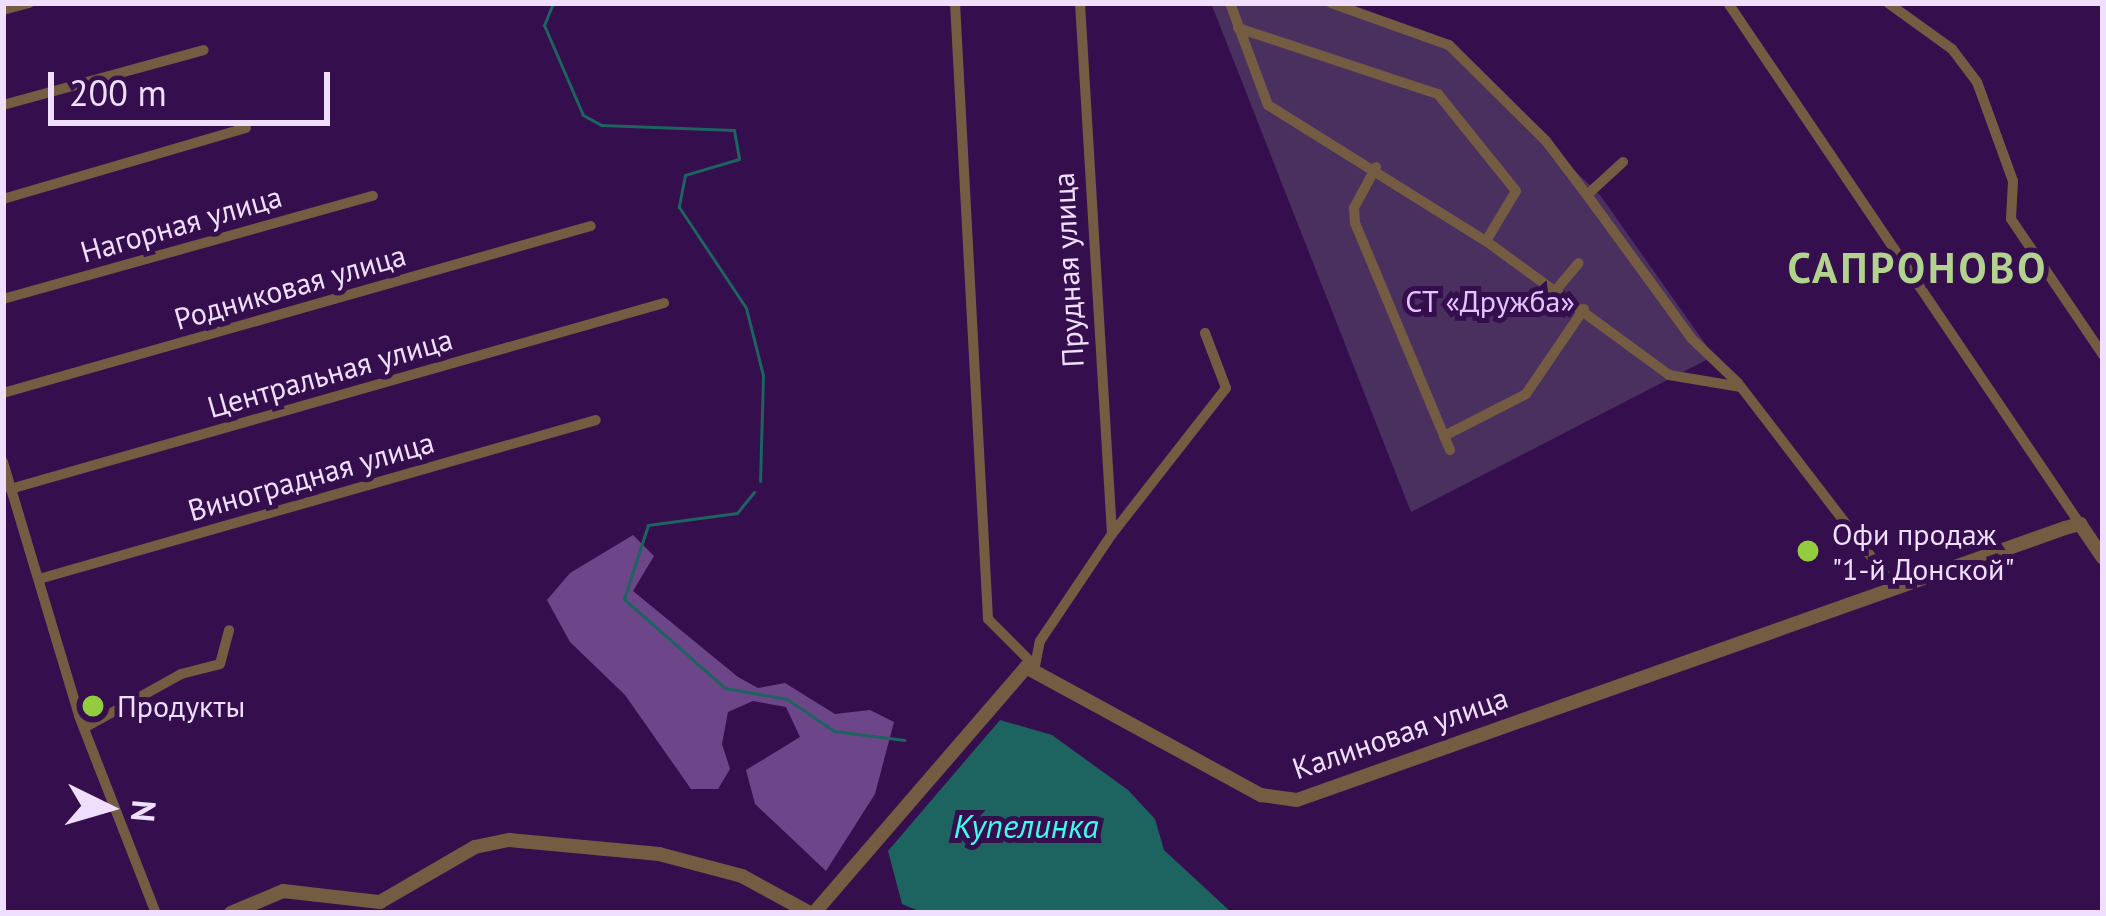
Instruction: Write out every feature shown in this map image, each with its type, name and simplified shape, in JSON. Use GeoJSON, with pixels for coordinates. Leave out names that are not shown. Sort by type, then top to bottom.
{"type":"FeatureCollection","features":[{"type":"Feature","properties":{"kind":"street"},"geometry":{"type":"LineString","coordinates":[[3,10],[29,3]]}},
{"type":"Feature","properties":{"kind":"street"},"geometry":{"type":"LineString","coordinates":[[955,3],[988,619],[1035,666]]}},
{"type":"Feature","properties":{"kind":"street","name":"Прудная улица"},"geometry":{"type":"LineString","coordinates":[[1080,3],[1112,534]]}},
{"type":"Feature","properties":{"kind":"street"},"geometry":{"type":"LineString","coordinates":[[1230,3],[1268,105],[1376,167],[1584,309],[1669,375],[1741,387]]}},
{"type":"Feature","properties":{"kind":"street"},"geometry":{"type":"LineString","coordinates":[[1331,3],[1449,45],[1535,129],[1692,339],[1741,387],[1892,584]]}},
{"type":"Feature","properties":{"kind":"street"},"geometry":{"type":"LineString","coordinates":[[1728,3],[2103,558]]}},
{"type":"Feature","properties":{"kind":"street"},"geometry":{"type":"LineString","coordinates":[[1888,3],[1952,49],[1977,82],[2013,182],[2011,219],[2103,355]]}},
{"type":"Feature","properties":{"kind":"street"},"geometry":{"type":"LineString","coordinates":[[1238,28],[1438,94],[1516,191],[1486,242]]}},
{"type":"Feature","properties":{"kind":"street"},"geometry":{"type":"LineString","coordinates":[[3,105],[204,50]]}},
{"type":"Feature","properties":{"kind":"street"},"geometry":{"type":"LineString","coordinates":[[3,199],[246,128]]}},
{"type":"Feature","properties":{"kind":"street"},"geometry":{"type":"LineString","coordinates":[[1586,195],[1623,162]]}},
{"type":"Feature","properties":{"kind":"street"},"geometry":{"type":"LineString","coordinates":[[1376,167],[1354,208],[1355,223],[1450,450]]}},
{"type":"Feature","properties":{"kind":"street","name":"Нагорная улица"},"geometry":{"type":"LineString","coordinates":[[3,299],[373,196]]}},
{"type":"Feature","properties":{"kind":"street","name":"Родниковая улица"},"geometry":{"type":"LineString","coordinates":[[3,393],[590,226]]}},
{"type":"Feature","properties":{"kind":"street"},"geometry":{"type":"LineString","coordinates":[[1556,290],[1579,263]]}},
{"type":"Feature","properties":{"kind":"street","name":"Центральная улица"},"geometry":{"type":"LineString","coordinates":[[10,489],[664,303]]}},
{"type":"Feature","properties":{"kind":"street"},"geometry":{"type":"LineString","coordinates":[[1444,436],[1526,394],[1584,309]]}},
{"type":"Feature","properties":{"kind":"street"},"geometry":{"type":"LineString","coordinates":[[1035,666],[1040,641],[1112,534],[1226,388],[1205,333]]}},
{"type":"Feature","properties":{"kind":"street","name":"Виноградная улица"},"geometry":{"type":"LineString","coordinates":[[39,579],[596,420]]}},
{"type":"Feature","properties":{"kind":"street"},"geometry":{"type":"LineString","coordinates":[[3,462],[84,728],[155,913]]}},
{"type":"Feature","properties":{"kind":"street","name":"Калиновая улица"},"geometry":{"type":"LineString","coordinates":[[1035,666],[1261,795],[1298,800],[1892,584],[2080,524]]}},
{"type":"Feature","properties":{"kind":"street"},"geometry":{"type":"LineString","coordinates":[[84,728],[181,674],[220,664],[229,630]]}},
{"type":"Feature","properties":{"kind":"street"},"geometry":{"type":"LineString","coordinates":[[231,913],[283,891],[371,905],[475,847],[509,840],[659,854],[742,876],[812,913],[1020,670],[1035,666]]}},
{"type":"Feature","properties":{"kind":"green space","name":"СТ «Дружба»"},"geometry":{"type":"Polygon","coordinates":[[[1211,3],[1324,3],[1447,47],[1600,195],[1714,356],[1411,512],[1211,3]]]}},
{"type":"Feature","properties":{"kind":"shaded area"},"geometry":{"type":"Polygon","coordinates":[[[633,535],[654,556],[633,591],[738,677],[758,688],[785,683],[835,714],[870,710],[894,722],[875,794],[826,871],[755,804],[746,770],[800,737],[786,707],[753,701],[728,712],[722,744],[730,769],[718,789],[691,789],[625,695],[570,642],[547,600],[570,573],[633,535]]]}},
{"type":"Feature","properties":{"kind":"water","name":"Купелинка"},"geometry":{"type":"Polygon","coordinates":[[[1000,720],[1052,735],[1128,790],[1155,819],[1164,850],[1232,913],[924,913],[902,904],[888,851],[1000,720]]]}},
{"type":"Feature","properties":{"kind":"waterway","name":"Купелинка"},"geometry":{"type":"LineString","coordinates":[[553,3],[544,25],[583,115],[601,125],[734,130],[739,159],[685,175],[679,207],[746,308],[763,375],[760,481]]}},
{"type":"Feature","properties":{"kind":"waterway","name":"Купелинка"},"geometry":{"type":"LineString","coordinates":[[754,492],[737,513],[648,525],[624,599],[725,688],[787,699],[834,731],[904,740]]}},
{"type":"Feature","properties":{"kind":"place","name":"Офи продаж \"1-й Донской\""},"geometry":{"type":"Point","coordinates":[1808,551]}},
{"type":"Feature","properties":{"kind":"place","name":"Продукты"},"geometry":{"type":"Point","coordinates":[93,706]}},
{"type":"Feature","properties":{"kind":"district","name":"САПРОНОВО"},"geometry":{"type":"Point","coordinates":[1918,268]}}]}
